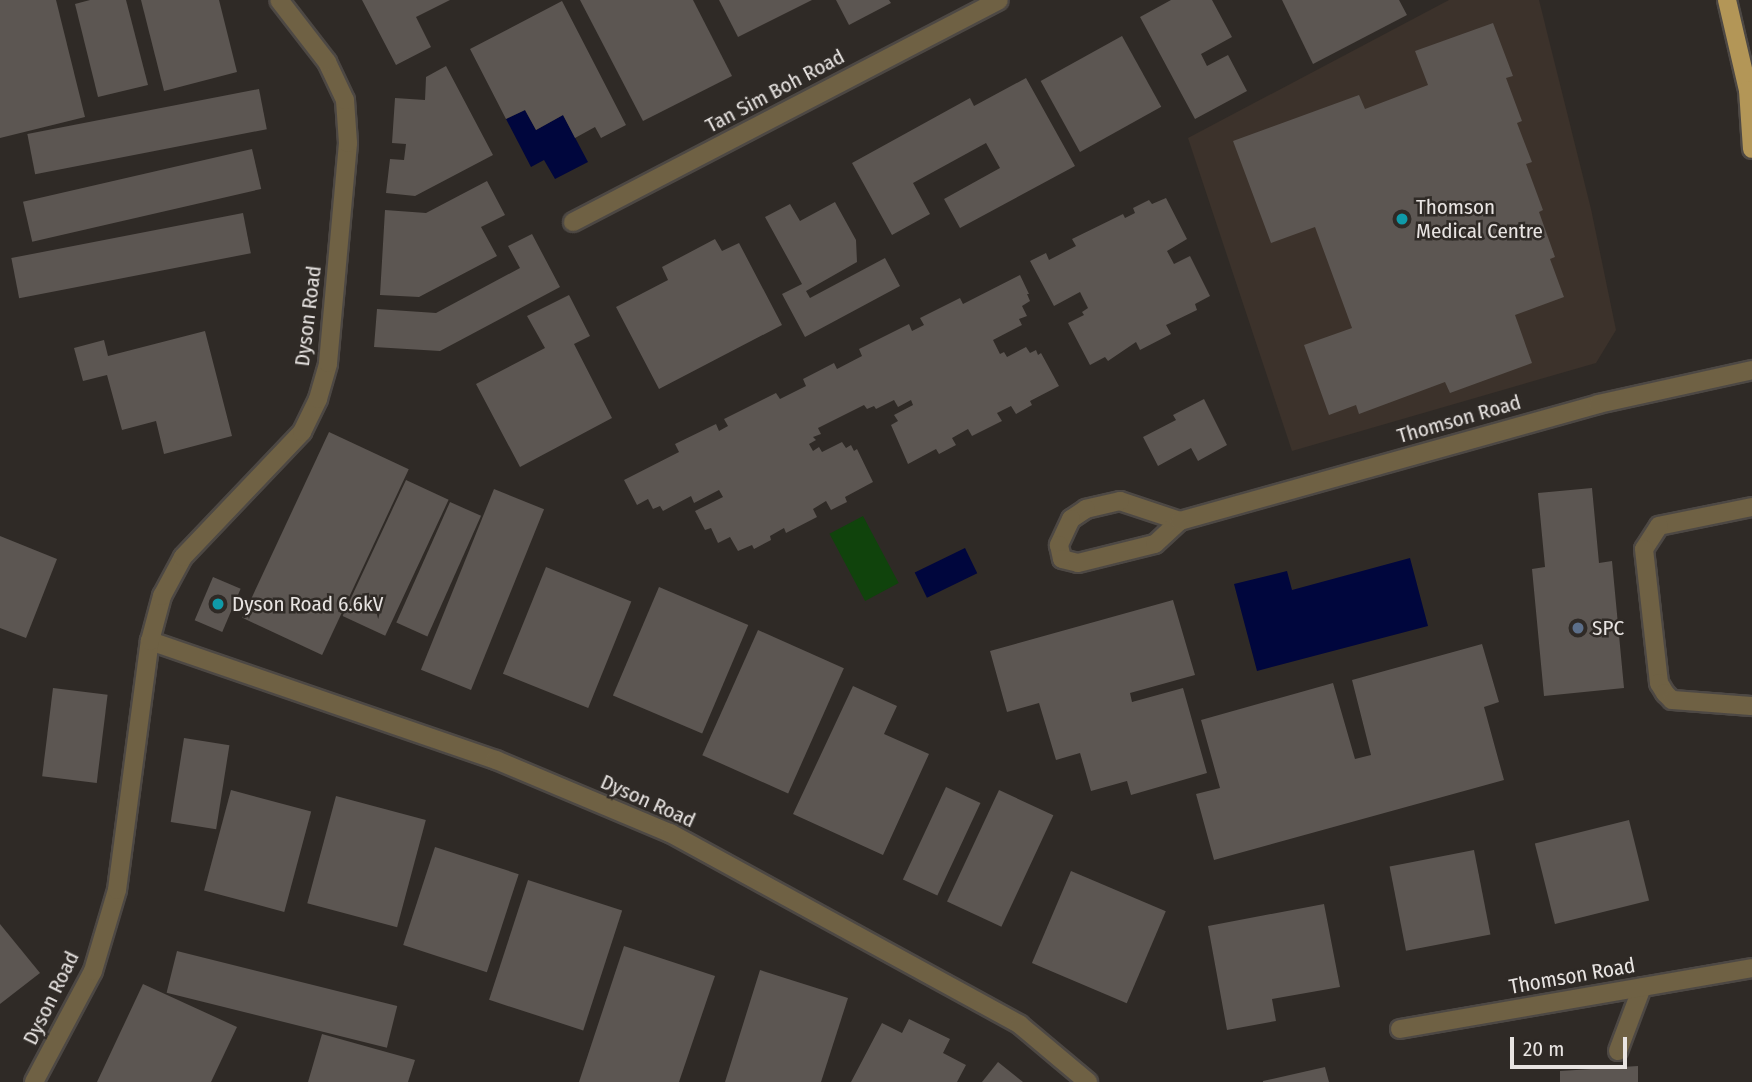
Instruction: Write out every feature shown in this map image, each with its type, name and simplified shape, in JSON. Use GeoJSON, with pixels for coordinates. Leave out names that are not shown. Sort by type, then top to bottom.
{"type":"FeatureCollection","features":[{"type":"Feature","properties":{"kind":"main road"},"geometry":{"type":"LineString","coordinates":[[1727,0],[1748,90],[1752,149]]}},
{"type":"Feature","properties":{"kind":"street","name":"Dyson Road"},"geometry":{"type":"LineString","coordinates":[[34,1082],[93,971],[117,890],[150,641],[162,596],[183,557],[302,432],[318,399],[328,363],[348,143],[345,100],[327,62],[279,0]]}},
{"type":"Feature","properties":{"kind":"street","name":"Tan Sim Boh Road"},"geometry":{"type":"LineString","coordinates":[[573,222],[999,0]]}},
{"type":"Feature","properties":{"kind":"street","name":"Thomson Road"},"geometry":{"type":"LineString","coordinates":[[1180,521],[1120,502],[1086,509],[1071,519],[1059,545],[1062,559],[1078,563],[1155,544],[1180,521],[1624,397],[1752,370]]}},
{"type":"Feature","properties":{"kind":"street"},"geometry":{"type":"LineString","coordinates":[[1752,507],[1659,526],[1644,550],[1659,683],[1665,694],[1672,700],[1752,706]]}},
{"type":"Feature","properties":{"kind":"street","name":"Dyson Road"},"geometry":{"type":"LineString","coordinates":[[150,641],[496,760],[670,833],[1020,1025],[1088,1082]]}},
{"type":"Feature","properties":{"kind":"street","name":"Thomson Road"},"geometry":{"type":"LineString","coordinates":[[1400,1029],[1752,968]]}},
{"type":"Feature","properties":{"kind":"street"},"geometry":{"type":"LineString","coordinates":[[1618,1051],[1642,987]]}},
{"type":"Feature","properties":{"kind":"shaded area"},"geometry":{"type":"Polygon","coordinates":[[[1449,0],[1539,0],[1591,209],[1616,330],[1596,363],[1292,451],[1188,138],[1449,0]]]}},
{"type":"Feature","properties":{"kind":"shaded area"},"geometry":{"type":"Polygon","coordinates":[[[525,110],[536,130],[563,115],[588,162],[555,179],[544,160],[531,167],[506,119],[525,110]]]}},
{"type":"Feature","properties":{"kind":"shaded area"},"geometry":{"type":"Polygon","coordinates":[[[965,548],[977,573],[927,598],[915,573],[965,548]]]}},
{"type":"Feature","properties":{"kind":"shaded area"},"geometry":{"type":"Polygon","coordinates":[[[1410,558],[1428,626],[1257,671],[1234,584],[1287,571],[1292,590],[1410,558]]]}},
{"type":"Feature","properties":{"kind":"green space"},"geometry":{"type":"Polygon","coordinates":[[[863,516],[899,583],[865,601],[829,534],[863,516]]]}},
{"type":"Feature","properties":{"kind":"building"},"geometry":{"type":"Polygon","coordinates":[[[0,0],[56,0],[85,117],[0,138],[0,0]]]}},
{"type":"Feature","properties":{"kind":"building"},"geometry":{"type":"Polygon","coordinates":[[[90,0],[126,0],[148,85],[98,97],[75,4],[90,0]]]}},
{"type":"Feature","properties":{"kind":"building"},"geometry":{"type":"Polygon","coordinates":[[[141,0],[219,0],[237,72],[164,91],[141,0]]]}},
{"type":"Feature","properties":{"kind":"building"},"geometry":{"type":"Polygon","coordinates":[[[362,0],[450,0],[416,17],[431,47],[396,65],[362,0]]]}},
{"type":"Feature","properties":{"kind":"building"},"geometry":{"type":"Polygon","coordinates":[[[580,0],[693,0],[732,76],[643,121],[580,0]]]}},
{"type":"Feature","properties":{"kind":"building"},"geometry":{"type":"Polygon","coordinates":[[[719,0],[812,0],[738,37],[719,0]]]}},
{"type":"Feature","properties":{"kind":"building"},"geometry":{"type":"Polygon","coordinates":[[[836,0],[889,0],[891,3],[849,25],[836,0]]]}},
{"type":"Feature","properties":{"kind":"building"},"geometry":{"type":"Polygon","coordinates":[[[1171,0],[1212,0],[1232,37],[1201,54],[1207,66],[1228,55],[1247,91],[1195,119],[1140,17],[1171,0]]]}},
{"type":"Feature","properties":{"kind":"building"},"geometry":{"type":"Polygon","coordinates":[[[1282,0],[1399,0],[1407,15],[1313,64],[1282,0]]]}},
{"type":"Feature","properties":{"kind":"building"},"geometry":{"type":"Polygon","coordinates":[[[562,1],[626,125],[601,138],[595,127],[575,138],[563,115],[536,130],[525,110],[506,119],[470,49],[562,1]]]}},
{"type":"Feature","properties":{"kind":"building","name":"Thomson Medical Centre"},"geometry":{"type":"Polygon","coordinates":[[[1493,23],[1513,76],[1506,78],[1522,121],[1517,123],[1532,162],[1526,164],[1543,210],[1539,212],[1555,257],[1550,259],[1564,297],[1515,315],[1532,363],[1450,393],[1445,382],[1359,414],[1356,405],[1329,415],[1304,345],[1352,328],[1315,227],[1271,243],[1233,141],[1359,95],[1365,109],[1428,85],[1415,51],[1493,23]]]}},
{"type":"Feature","properties":{"kind":"building"},"geometry":{"type":"Polygon","coordinates":[[[1122,36],[1161,107],[1080,152],[1041,81],[1122,36]]]}},
{"type":"Feature","properties":{"kind":"building"},"geometry":{"type":"Polygon","coordinates":[[[446,66],[493,155],[415,196],[386,193],[390,159],[404,160],[406,144],[392,143],[395,98],[425,100],[426,77],[446,66]]]}},
{"type":"Feature","properties":{"kind":"building"},"geometry":{"type":"Polygon","coordinates":[[[1026,78],[1075,166],[960,228],[944,199],[1000,168],[986,143],[913,183],[930,214],[892,235],[852,163],[970,98],[974,106],[1026,78]]]}},
{"type":"Feature","properties":{"kind":"building"},"geometry":{"type":"Polygon","coordinates":[[[259,89],[267,129],[35,174],[27,134],[259,89]]]}},
{"type":"Feature","properties":{"kind":"building"},"geometry":{"type":"Polygon","coordinates":[[[252,149],[261,189],[32,242],[23,202],[252,149]]]}},
{"type":"Feature","properties":{"kind":"building"},"geometry":{"type":"Polygon","coordinates":[[[487,181],[505,215],[481,227],[497,256],[419,297],[380,295],[385,210],[426,213],[487,181]]]}},
{"type":"Feature","properties":{"kind":"building"},"geometry":{"type":"Polygon","coordinates":[[[1166,198],[1187,239],[1167,251],[1174,264],[1190,256],[1210,296],[1195,304],[1197,310],[1166,325],[1171,334],[1140,350],[1136,342],[1108,361],[1105,357],[1090,365],[1068,323],[1084,315],[1082,312],[1088,308],[1080,292],[1054,306],[1030,261],[1046,253],[1049,260],[1076,246],[1072,239],[1123,214],[1125,218],[1135,213],[1133,208],[1149,200],[1152,204],[1166,198]]]}},
{"type":"Feature","properties":{"kind":"building"},"geometry":{"type":"Polygon","coordinates":[[[835,202],[856,240],[857,262],[806,291],[810,298],[885,258],[900,286],[805,337],[782,294],[802,284],[765,217],[790,204],[800,221],[835,202]]]}},
{"type":"Feature","properties":{"kind":"building"},"geometry":{"type":"Polygon","coordinates":[[[243,213],[251,253],[19,298],[11,258],[243,213]]]}},
{"type":"Feature","properties":{"kind":"building"},"geometry":{"type":"Polygon","coordinates":[[[532,234],[560,287],[440,351],[374,347],[377,309],[436,313],[520,268],[508,246],[532,234]]]}},
{"type":"Feature","properties":{"kind":"building"},"geometry":{"type":"Polygon","coordinates":[[[715,239],[722,251],[739,243],[782,325],[659,389],[616,307],[668,280],[662,267],[715,239]]]}},
{"type":"Feature","properties":{"kind":"building"},"geometry":{"type":"Polygon","coordinates":[[[1020,275],[1029,294],[1030,301],[1022,306],[1027,316],[1019,319],[1022,325],[993,340],[1000,354],[1004,352],[1007,357],[1026,347],[1030,353],[1036,350],[1038,355],[1041,353],[1059,386],[1030,401],[1032,405],[1016,414],[1011,406],[997,413],[1002,421],[972,436],[968,429],[952,438],[956,445],[939,454],[936,449],[908,464],[891,425],[898,421],[894,415],[913,405],[911,400],[898,407],[894,400],[876,409],[874,406],[867,409],[864,405],[818,428],[821,434],[813,437],[816,440],[809,444],[813,451],[819,447],[822,452],[842,442],[846,448],[851,445],[854,451],[857,449],[873,482],[845,497],[847,502],[831,510],[826,501],[813,509],[817,517],[786,533],[784,528],[770,536],[771,540],[754,549],[752,545],[738,551],[730,537],[718,543],[711,528],[705,530],[695,511],[723,497],[719,490],[694,503],[691,496],[663,511],[660,506],[653,509],[648,499],[637,505],[624,480],[679,452],[675,444],[716,424],[719,431],[728,426],[724,419],[776,393],[780,399],[806,386],[803,379],[834,363],[837,369],[862,356],[859,349],[909,324],[912,331],[924,325],[920,318],[960,298],[963,304],[1020,275]]]}},
{"type":"Feature","properties":{"kind":"building"},"geometry":{"type":"Polygon","coordinates":[[[569,295],[590,336],[574,344],[612,418],[520,467],[476,384],[545,348],[527,316],[569,295]]]}},
{"type":"Feature","properties":{"kind":"building"},"geometry":{"type":"Polygon","coordinates":[[[205,331],[232,436],[164,454],[156,421],[122,430],[107,375],[83,381],[74,348],[104,340],[108,356],[205,331]]]}},
{"type":"Feature","properties":{"kind":"building"},"geometry":{"type":"Polygon","coordinates":[[[1204,399],[1227,445],[1198,461],[1191,448],[1158,466],[1143,437],[1176,420],[1173,415],[1204,399]]]}},
{"type":"Feature","properties":{"kind":"building"},"geometry":{"type":"Polygon","coordinates":[[[329,432],[409,469],[322,655],[242,618],[329,432]]]}},
{"type":"Feature","properties":{"kind":"building"},"geometry":{"type":"Polygon","coordinates":[[[406,480],[449,500],[385,636],[343,616],[406,480]]]}},
{"type":"Feature","properties":{"kind":"building","name":"SPC"},"geometry":{"type":"Polygon","coordinates":[[[1592,488],[1599,563],[1612,561],[1624,688],[1544,696],[1532,569],[1545,567],[1538,493],[1592,488]]]}},
{"type":"Feature","properties":{"kind":"building"},"geometry":{"type":"Polygon","coordinates":[[[494,489],[544,509],[471,690],[421,670],[494,489]]]}},
{"type":"Feature","properties":{"kind":"building"},"geometry":{"type":"Polygon","coordinates":[[[450,502],[481,516],[427,636],[396,623],[450,502]]]}},
{"type":"Feature","properties":{"kind":"building"},"geometry":{"type":"Polygon","coordinates":[[[0,536],[57,559],[26,638],[0,628],[0,536]]]}},
{"type":"Feature","properties":{"kind":"building"},"geometry":{"type":"Polygon","coordinates":[[[546,567],[631,601],[588,708],[503,674],[546,567]]]}},
{"type":"Feature","properties":{"kind":"building","name":"Dyson Road 6.6kV"},"geometry":{"type":"Polygon","coordinates":[[[213,577],[241,589],[222,632],[195,620],[213,577]]]}},
{"type":"Feature","properties":{"kind":"building"},"geometry":{"type":"Polygon","coordinates":[[[659,587],[748,625],[702,734],[613,696],[659,587]]]}},
{"type":"Feature","properties":{"kind":"building"},"geometry":{"type":"Polygon","coordinates":[[[1173,600],[1195,675],[1130,693],[1132,702],[1183,688],[1207,773],[1131,795],[1127,781],[1091,791],[1080,753],[1056,760],[1039,703],[1007,712],[990,651],[1173,600]]]}},
{"type":"Feature","properties":{"kind":"building"},"geometry":{"type":"Polygon","coordinates":[[[758,630],[844,668],[788,793],[702,755],[758,630]]]}},
{"type":"Feature","properties":{"kind":"building"},"geometry":{"type":"Polygon","coordinates":[[[1482,644],[1499,702],[1484,707],[1504,780],[1214,860],[1196,794],[1220,788],[1201,720],[1333,683],[1355,759],[1371,755],[1352,680],[1482,644]]]}},
{"type":"Feature","properties":{"kind":"building"},"geometry":{"type":"Polygon","coordinates":[[[853,686],[897,706],[884,734],[929,754],[883,855],[793,814],[853,686]]]}},
{"type":"Feature","properties":{"kind":"building"},"geometry":{"type":"Polygon","coordinates":[[[53,688],[108,695],[97,783],[42,776],[53,688]]]}},
{"type":"Feature","properties":{"kind":"building"},"geometry":{"type":"Polygon","coordinates":[[[184,738],[229,745],[216,829],[171,822],[184,738]]]}},
{"type":"Feature","properties":{"kind":"building"},"geometry":{"type":"Polygon","coordinates":[[[946,787],[980,803],[937,896],[903,879],[946,787]]]}},
{"type":"Feature","properties":{"kind":"building"},"geometry":{"type":"Polygon","coordinates":[[[231,790],[311,811],[284,912],[204,890],[231,790]]]}},
{"type":"Feature","properties":{"kind":"building"},"geometry":{"type":"Polygon","coordinates":[[[999,790],[1053,815],[1001,927],[947,901],[999,790]]]}},
{"type":"Feature","properties":{"kind":"building"},"geometry":{"type":"Polygon","coordinates":[[[336,796],[426,820],[397,927],[307,903],[336,796]]]}},
{"type":"Feature","properties":{"kind":"building"},"geometry":{"type":"Polygon","coordinates":[[[1629,820],[1649,901],[1555,924],[1535,843],[1629,820]]]}},
{"type":"Feature","properties":{"kind":"building"},"geometry":{"type":"Polygon","coordinates":[[[435,847],[519,874],[487,972],[403,945],[435,847]]]}},
{"type":"Feature","properties":{"kind":"building"},"geometry":{"type":"Polygon","coordinates":[[[1474,850],[1490,934],[1406,951],[1390,866],[1474,850]]]}},
{"type":"Feature","properties":{"kind":"building"},"geometry":{"type":"Polygon","coordinates":[[[1071,871],[1166,911],[1127,1003],[1032,963],[1071,871]]]}},
{"type":"Feature","properties":{"kind":"building"},"geometry":{"type":"Polygon","coordinates":[[[528,880],[622,911],[583,1030],[489,1000],[528,880]]]}},
{"type":"Feature","properties":{"kind":"building"},"geometry":{"type":"Polygon","coordinates":[[[1324,904],[1340,987],[1272,999],[1276,1021],[1227,1030],[1208,926],[1324,904]]]}},
{"type":"Feature","properties":{"kind":"building"},"geometry":{"type":"Polygon","coordinates":[[[0,924],[40,973],[0,1004],[0,924]]]}},
{"type":"Feature","properties":{"kind":"building"},"geometry":{"type":"Polygon","coordinates":[[[624,946],[715,976],[679,1082],[579,1082],[624,946]]]}},
{"type":"Feature","properties":{"kind":"building"},"geometry":{"type":"Polygon","coordinates":[[[177,951],[397,1006],[387,1048],[167,993],[177,951]]]}},
{"type":"Feature","properties":{"kind":"building"},"geometry":{"type":"Polygon","coordinates":[[[760,970],[848,998],[821,1082],[725,1082],[760,970]]]}},
{"type":"Feature","properties":{"kind":"building"},"geometry":{"type":"Polygon","coordinates":[[[143,984],[237,1027],[211,1082],[97,1082],[143,984]]]}},
{"type":"Feature","properties":{"kind":"building"},"geometry":{"type":"Polygon","coordinates":[[[909,1019],[950,1039],[943,1053],[966,1065],[957,1082],[851,1082],[882,1023],[902,1033],[909,1019]]]}},
{"type":"Feature","properties":{"kind":"building"},"geometry":{"type":"Polygon","coordinates":[[[322,1034],[415,1060],[408,1082],[308,1082],[322,1034]]]}},
{"type":"Feature","properties":{"kind":"building"},"geometry":{"type":"Polygon","coordinates":[[[998,1062],[1023,1082],[982,1082],[998,1062]]]}},
{"type":"Feature","properties":{"kind":"building"},"geometry":{"type":"Polygon","coordinates":[[[1638,1066],[1638,1082],[1560,1082],[1560,1071],[1638,1066]]]}},
{"type":"Feature","properties":{"kind":"building"},"geometry":{"type":"Polygon","coordinates":[[[1325,1067],[1329,1082],[1263,1082],[1263,1081],[1325,1067]]]}},
{"type":"Feature","properties":{"kind":"place","name":"Thomson Medical Centre"},"geometry":{"type":"Point","coordinates":[1402,219]}},
{"type":"Feature","properties":{"kind":"place","name":"Dyson Road 6.6kV"},"geometry":{"type":"Point","coordinates":[218,604]}},
{"type":"Feature","properties":{"kind":"place","name":"SPC"},"geometry":{"type":"Point","coordinates":[1578,628]}}]}
